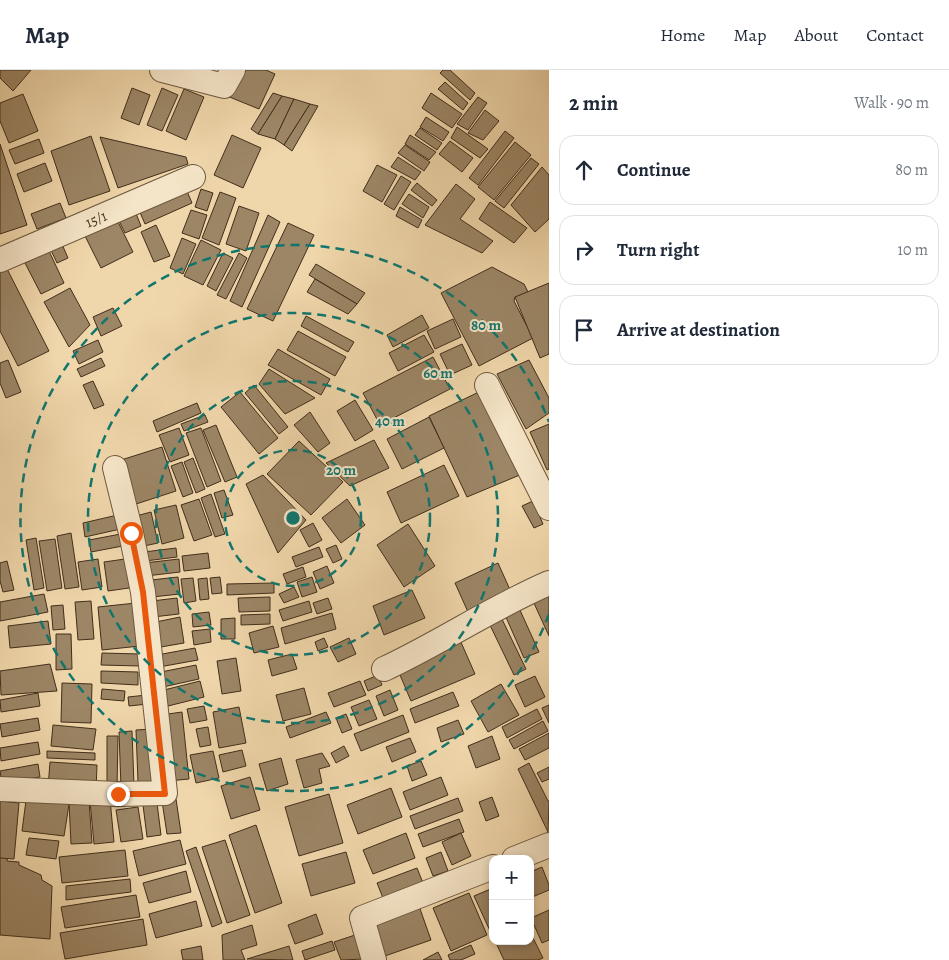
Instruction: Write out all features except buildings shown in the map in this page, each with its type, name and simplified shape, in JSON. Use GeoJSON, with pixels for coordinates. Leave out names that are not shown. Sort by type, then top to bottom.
{"type":"FeatureCollection","features":[{"type":"Feature","properties":{"kind":"street"},"geometry":{"type":"LineString","coordinates":[[162,70],[224,86],[233,70]]}},
{"type":"Feature","properties":{"kind":"street","name":"15/1"},"geometry":{"type":"LineString","coordinates":[[0,260],[193,177]]}},
{"type":"Feature","properties":{"kind":"street"},"geometry":{"type":"LineString","coordinates":[[486,385],[549,508]]}},
{"type":"Feature","properties":{"kind":"street"},"geometry":{"type":"LineString","coordinates":[[0,789],[165,794],[143,592],[115,468]]}},
{"type":"Feature","properties":{"kind":"street"},"geometry":{"type":"LineString","coordinates":[[384,669],[416,654],[524,594],[549,584]]}},
{"type":"Feature","properties":{"kind":"street"},"geometry":{"type":"LineString","coordinates":[[524,855],[549,845]]}},
{"type":"Feature","properties":{"kind":"street"},"geometry":{"type":"LineString","coordinates":[[374,960],[362,918],[489,869]]}},
{"type":"Feature","properties":{"kind":"route"},"geometry":{"type":"LineString","coordinates":[[118,794],[165,794],[143,592],[131,533]]}}]}
